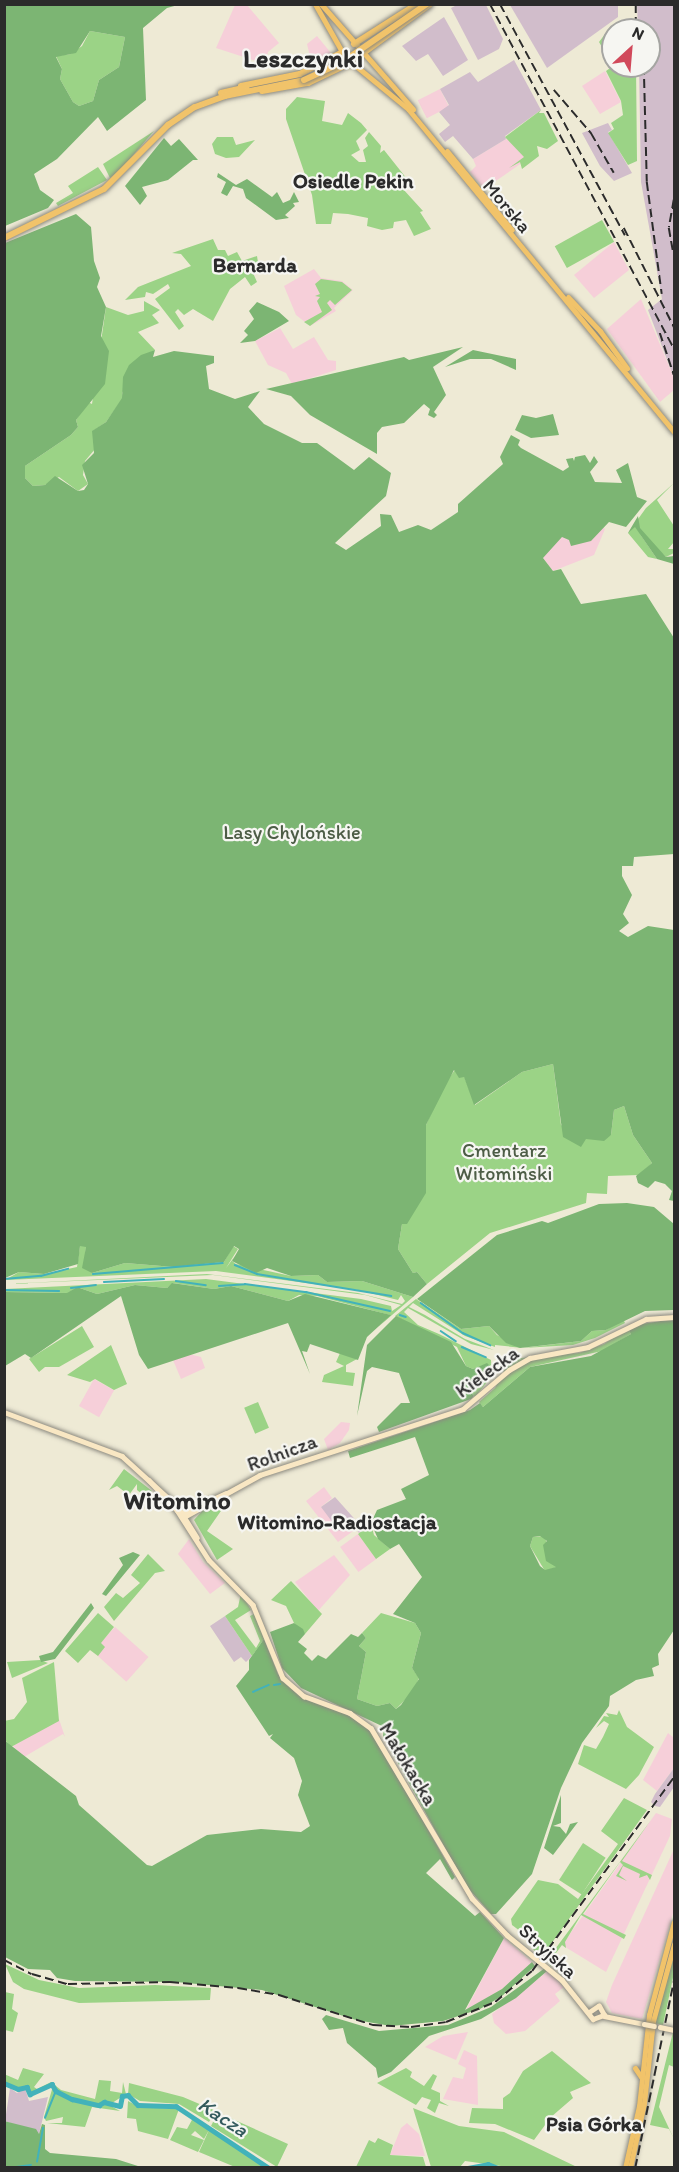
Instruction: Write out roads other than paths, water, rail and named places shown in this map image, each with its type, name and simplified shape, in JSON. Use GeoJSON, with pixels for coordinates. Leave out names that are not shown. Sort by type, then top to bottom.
{"type":"FeatureCollection","features":[{"type":"Feature","properties":{"kind":"highway"},"geometry":{"type":"LineString","coordinates":[[354,44],[376,28],[419,4]]}},
{"type":"Feature","properties":{"kind":"highway"},"geometry":{"type":"LineString","coordinates":[[229,90],[304,78],[338,60],[419,4]]}},
{"type":"Feature","properties":{"kind":"highway"},"geometry":{"type":"LineString","coordinates":[[4,236],[87,195],[117,176],[177,118],[211,101],[304,78],[341,63],[429,4]]}},
{"type":"Feature","properties":{"kind":"highway"},"geometry":{"type":"LineString","coordinates":[[362,54],[429,4]]}},
{"type":"Feature","properties":{"kind":"highway"},"geometry":{"type":"LineString","coordinates":[[117,176],[172,117],[229,90],[321,66],[341,53]]}},
{"type":"Feature","properties":{"kind":"highway"},"geometry":{"type":"LineString","coordinates":[[237,93],[289,88],[326,77],[350,63]]}},
{"type":"Feature","properties":{"kind":"highway"},"geometry":{"type":"LineString","coordinates":[[321,66],[326,77]]}},
{"type":"Feature","properties":{"kind":"main road","name":"Morska"},"geometry":{"type":"LineString","coordinates":[[315,4],[341,53],[350,63],[408,109],[675,432]]}},
{"type":"Feature","properties":{"kind":"main road","name":"Morska"},"geometry":{"type":"LineString","coordinates":[[321,4],[600,331],[675,426]]}},
{"type":"Feature","properties":{"kind":"main road"},"geometry":{"type":"LineString","coordinates":[[341,53],[354,44]]}},
{"type":"Feature","properties":{"kind":"main road"},"geometry":{"type":"LineString","coordinates":[[350,63],[362,54]]}},
{"type":"Feature","properties":{"kind":"main road","name":"Kielecka"},"geometry":{"type":"LineString","coordinates":[[353,1445],[463,1409],[512,1368],[530,1358],[588,1347],[646,1318],[675,1317]]}},
{"type":"Feature","properties":{"kind":"main road","name":"Małokacka"},"geometry":{"type":"LineString","coordinates":[[4,1412],[109,1448],[149,1480],[184,1516],[215,1565],[253,1605],[283,1678],[304,1696],[357,1717],[378,1737],[456,1875],[493,1922]]}},
{"type":"Feature","properties":{"kind":"main road","name":"Rolnicza"},"geometry":{"type":"LineString","coordinates":[[184,1516],[260,1475],[353,1445]]}},
{"type":"Feature","properties":{"kind":"main road","name":"Stryjska"},"geometry":{"type":"LineString","coordinates":[[493,1922],[562,1980],[582,2005],[591,2011]]}},
{"type":"Feature","properties":{"kind":"main road"},"geometry":{"type":"LineString","coordinates":[[625,2168],[642,2078],[649,2015],[675,1922]]}},
{"type":"Feature","properties":{"kind":"main road"},"geometry":{"type":"LineString","coordinates":[[630,2168],[644,2103],[653,2021],[675,1944]]}},
{"type":"Feature","properties":{"kind":"main road"},"geometry":{"type":"LineString","coordinates":[[604,2014],[596,2020],[591,2011],[598,2006],[604,2014],[616,2018],[675,2030]]}},
{"type":"Feature","properties":{"kind":"main road"},"geometry":{"type":"LineString","coordinates":[[635,2068],[642,2078]]}},
{"type":"Feature","properties":{"kind":"waterway"},"geometry":{"type":"LineString","coordinates":[[93,1274],[223,1263]]}},
{"type":"Feature","properties":{"kind":"waterway"},"geometry":{"type":"LineString","coordinates":[[235,1265],[257,1274],[391,1296]]}},
{"type":"Feature","properties":{"kind":"waterway"},"geometry":{"type":"LineString","coordinates":[[4,1279],[41,1276],[68,1269]]}},
{"type":"Feature","properties":{"kind":"waterway"},"geometry":{"type":"LineString","coordinates":[[104,1282],[164,1279]]}},
{"type":"Feature","properties":{"kind":"waterway"},"geometry":{"type":"LineString","coordinates":[[176,1281],[206,1285]]}},
{"type":"Feature","properties":{"kind":"waterway"},"geometry":{"type":"LineString","coordinates":[[219,1286],[245,1284],[306,1292],[390,1311]]}},
{"type":"Feature","properties":{"kind":"waterway"},"geometry":{"type":"LineString","coordinates":[[71,1288],[96,1285]]}},
{"type":"Feature","properties":{"kind":"waterway"},"geometry":{"type":"LineString","coordinates":[[4,1290],[59,1291]]}},
{"type":"Feature","properties":{"kind":"waterway"},"geometry":{"type":"LineString","coordinates":[[421,1303],[463,1333],[490,1345]]}},
{"type":"Feature","properties":{"kind":"waterway"},"geometry":{"type":"LineString","coordinates":[[400,1315],[406,1317]]}},
{"type":"Feature","properties":{"kind":"waterway"},"geometry":{"type":"LineString","coordinates":[[441,1331],[456,1341]]}},
{"type":"Feature","properties":{"kind":"waterway"},"geometry":{"type":"LineString","coordinates":[[462,1347],[486,1357]]}},
{"type":"Feature","properties":{"kind":"waterway"},"geometry":{"type":"LineString","coordinates":[[274,1685],[280,1684]]}},
{"type":"Feature","properties":{"kind":"waterway"},"geometry":{"type":"LineString","coordinates":[[253,1692],[269,1685]]}},
{"type":"Feature","properties":{"kind":"waterway","name":"Kacza"},"geometry":{"type":"LineString","coordinates":[[4,2083],[18,2089],[27,2087],[30,2094],[52,2084],[56,2091],[72,2099],[99,2105],[104,2102],[120,2106],[122,2096],[128,2095],[138,2105],[176,2106],[269,2168]]}},
{"type":"Feature","properties":{"kind":"waterway"},"geometry":{"type":"LineString","coordinates":[[45,2118],[56,2091]]}},
{"type":"Feature","properties":{"kind":"waterway"},"geometry":{"type":"LineString","coordinates":[[37,2162],[43,2129]]}},
{"type":"Feature","properties":{"kind":"waterway","name":"Kacza"},"geometry":{"type":"LineString","coordinates":[[468,2168],[488,2164],[498,2168]]}},
{"type":"Feature","properties":{"kind":"waterway"},"geometry":{"type":"LineString","coordinates":[[9,2168],[31,2165]]}},
{"type":"Feature","properties":{"kind":"railway"},"geometry":{"type":"LineString","coordinates":[[490,4],[674,348]]}},
{"type":"Feature","properties":{"kind":"railway"},"geometry":{"type":"LineString","coordinates":[[500,4],[625,235]]}},
{"type":"Feature","properties":{"kind":"railway"},"geometry":{"type":"LineString","coordinates":[[636,4],[636,18]]}},
{"type":"Feature","properties":{"kind":"railway"},"geometry":{"type":"LineString","coordinates":[[644,78],[647,182],[662,294]]}},
{"type":"Feature","properties":{"kind":"railway"},"geometry":{"type":"LineString","coordinates":[[554,90],[591,133],[614,173]]}},
{"type":"Feature","properties":{"kind":"railway"},"geometry":{"type":"LineString","coordinates":[[674,200],[669,228],[674,255]]}},
{"type":"Feature","properties":{"kind":"railway"},"geometry":{"type":"LineString","coordinates":[[624,228],[674,327]]}},
{"type":"Feature","properties":{"kind":"railway"},"geometry":{"type":"LineString","coordinates":[[660,333],[674,375]]}},
{"type":"Feature","properties":{"kind":"railway"},"geometry":{"type":"LineString","coordinates":[[4,1960],[32,1974],[68,1984],[170,1982],[238,1988],[279,1995],[373,2025],[411,2027],[446,2022],[495,2002],[532,1971],[674,1777]]}},
{"type":"Feature","properties":{"kind":"railway"},"geometry":{"type":"LineString","coordinates":[[635,2168],[674,1980]]}},
{"type":"Feature","properties":{"kind":"district","name":"Leszczynki"},"geometry":{"type":"Point","coordinates":[303,59]}},
{"type":"Feature","properties":{"kind":"district","name":"Osiedle Pekin"},"geometry":{"type":"Point","coordinates":[353,181]}},
{"type":"Feature","properties":{"kind":"district","name":"Bernarda"},"geometry":{"type":"Point","coordinates":[255,265]}},
{"type":"Feature","properties":{"kind":"district","name":"Witomino"},"geometry":{"type":"Point","coordinates":[177,1501]}},
{"type":"Feature","properties":{"kind":"district","name":"Witomino-Radiostacja"},"geometry":{"type":"Point","coordinates":[337,1522]}},
{"type":"Feature","properties":{"kind":"district","name":"Psia Górka"},"geometry":{"type":"Point","coordinates":[594,2124]}},
{"type":"Feature","properties":{"kind":"park label","name":"Lasy Chylońskie"},"geometry":{"type":"Point","coordinates":[292,832]}},
{"type":"Feature","properties":{"kind":"park label","name":"Cmentarz Witomiński"},"geometry":{"type":"Point","coordinates":[504,1162]}}]}
